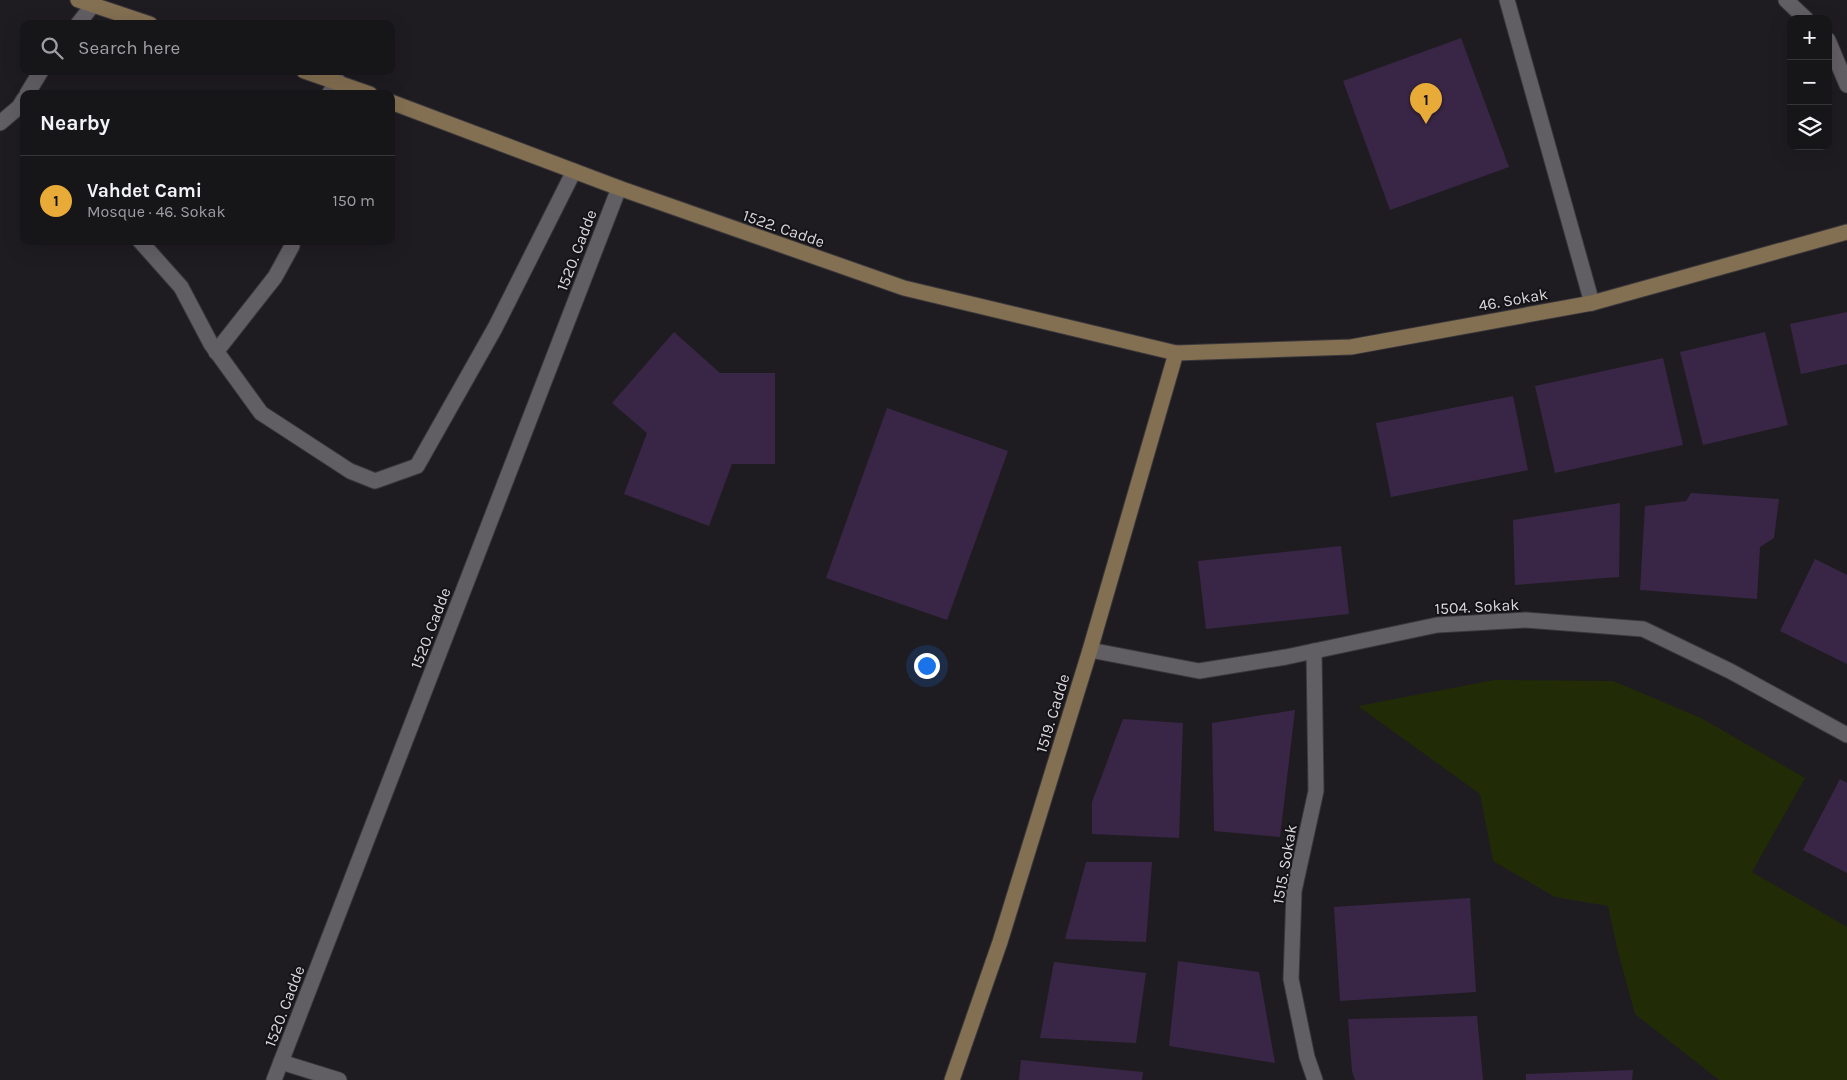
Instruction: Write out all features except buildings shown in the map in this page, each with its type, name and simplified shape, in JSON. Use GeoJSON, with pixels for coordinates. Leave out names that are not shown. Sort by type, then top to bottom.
{"type":"FeatureCollection","features":[{"type":"Feature","properties":{"kind":"street"},"geometry":{"type":"LineString","coordinates":[[78,0],[139,20]]}},
{"type":"Feature","properties":{"kind":"street"},"geometry":{"type":"LineString","coordinates":[[1507,0],[1592,302]]}},
{"type":"Feature","properties":{"kind":"street"},"geometry":{"type":"LineString","coordinates":[[1786,0],[1802,15]]}},
{"type":"Feature","properties":{"kind":"street"},"geometry":{"type":"LineString","coordinates":[[80,20],[91,3]]}},
{"type":"Feature","properties":{"kind":"street"},"geometry":{"type":"LineString","coordinates":[[1832,49],[1847,85]]}},
{"type":"Feature","properties":{"kind":"street"},"geometry":{"type":"LineString","coordinates":[[30,90],[39,75]]}},
{"type":"Feature","properties":{"kind":"street"},"geometry":{"type":"LineString","coordinates":[[311,75],[333,88]]}},
{"type":"Feature","properties":{"kind":"street","name":"1522. Cadde"},"geometry":{"type":"LineString","coordinates":[[395,104],[619,188],[904,288],[1176,353]]}},
{"type":"Feature","properties":{"kind":"street"},"geometry":{"type":"LineString","coordinates":[[0,123],[20,106]]}},
{"type":"Feature","properties":{"kind":"street"},"geometry":{"type":"LineString","coordinates":[[144,245],[181,286],[216,352],[261,413],[350,471],[375,482],[416,466],[494,328],[574,171]]}},
{"type":"Feature","properties":{"kind":"street","name":"1520. Cadde"},"geometry":{"type":"LineString","coordinates":[[274,1080],[619,188]]}},
{"type":"Feature","properties":{"kind":"street","name":"46. Sokak"},"geometry":{"type":"LineString","coordinates":[[1176,353],[1351,347],[1592,302],[1847,232]]}},
{"type":"Feature","properties":{"kind":"street"},"geometry":{"type":"LineString","coordinates":[[216,352],[275,277],[292,245]]}},
{"type":"Feature","properties":{"kind":"street","name":"1519. Cadde"},"geometry":{"type":"LineString","coordinates":[[952,1080],[1000,942],[1090,650],[1176,353]]}},
{"type":"Feature","properties":{"kind":"street","name":"1504. Sokak"},"geometry":{"type":"LineString","coordinates":[[1090,650],[1199,670],[1314,651],[1437,625],[1526,620],[1643,629],[1730,670],[1847,735]]}},
{"type":"Feature","properties":{"kind":"street","name":"1515. Sokak"},"geometry":{"type":"LineString","coordinates":[[1314,651],[1316,791],[1294,890],[1291,979],[1307,1057],[1315,1080]]}},
{"type":"Feature","properties":{"kind":"street"},"geometry":{"type":"LineString","coordinates":[[281,1062],[339,1080]]}},
{"type":"Feature","properties":{"kind":"green space"},"geometry":{"type":"Polygon","coordinates":[[[1494,680],[1613,681],[1701,718],[1805,778],[1752,872],[1847,927],[1847,1080],[1719,1080],[1635,1014],[1608,906],[1555,897],[1493,861],[1480,794],[1358,706],[1494,680]]]}},
{"type":"Feature","properties":{"kind":"place","name":"Vahdet Cami"},"geometry":{"type":"Point","coordinates":[1426,124]}}]}
